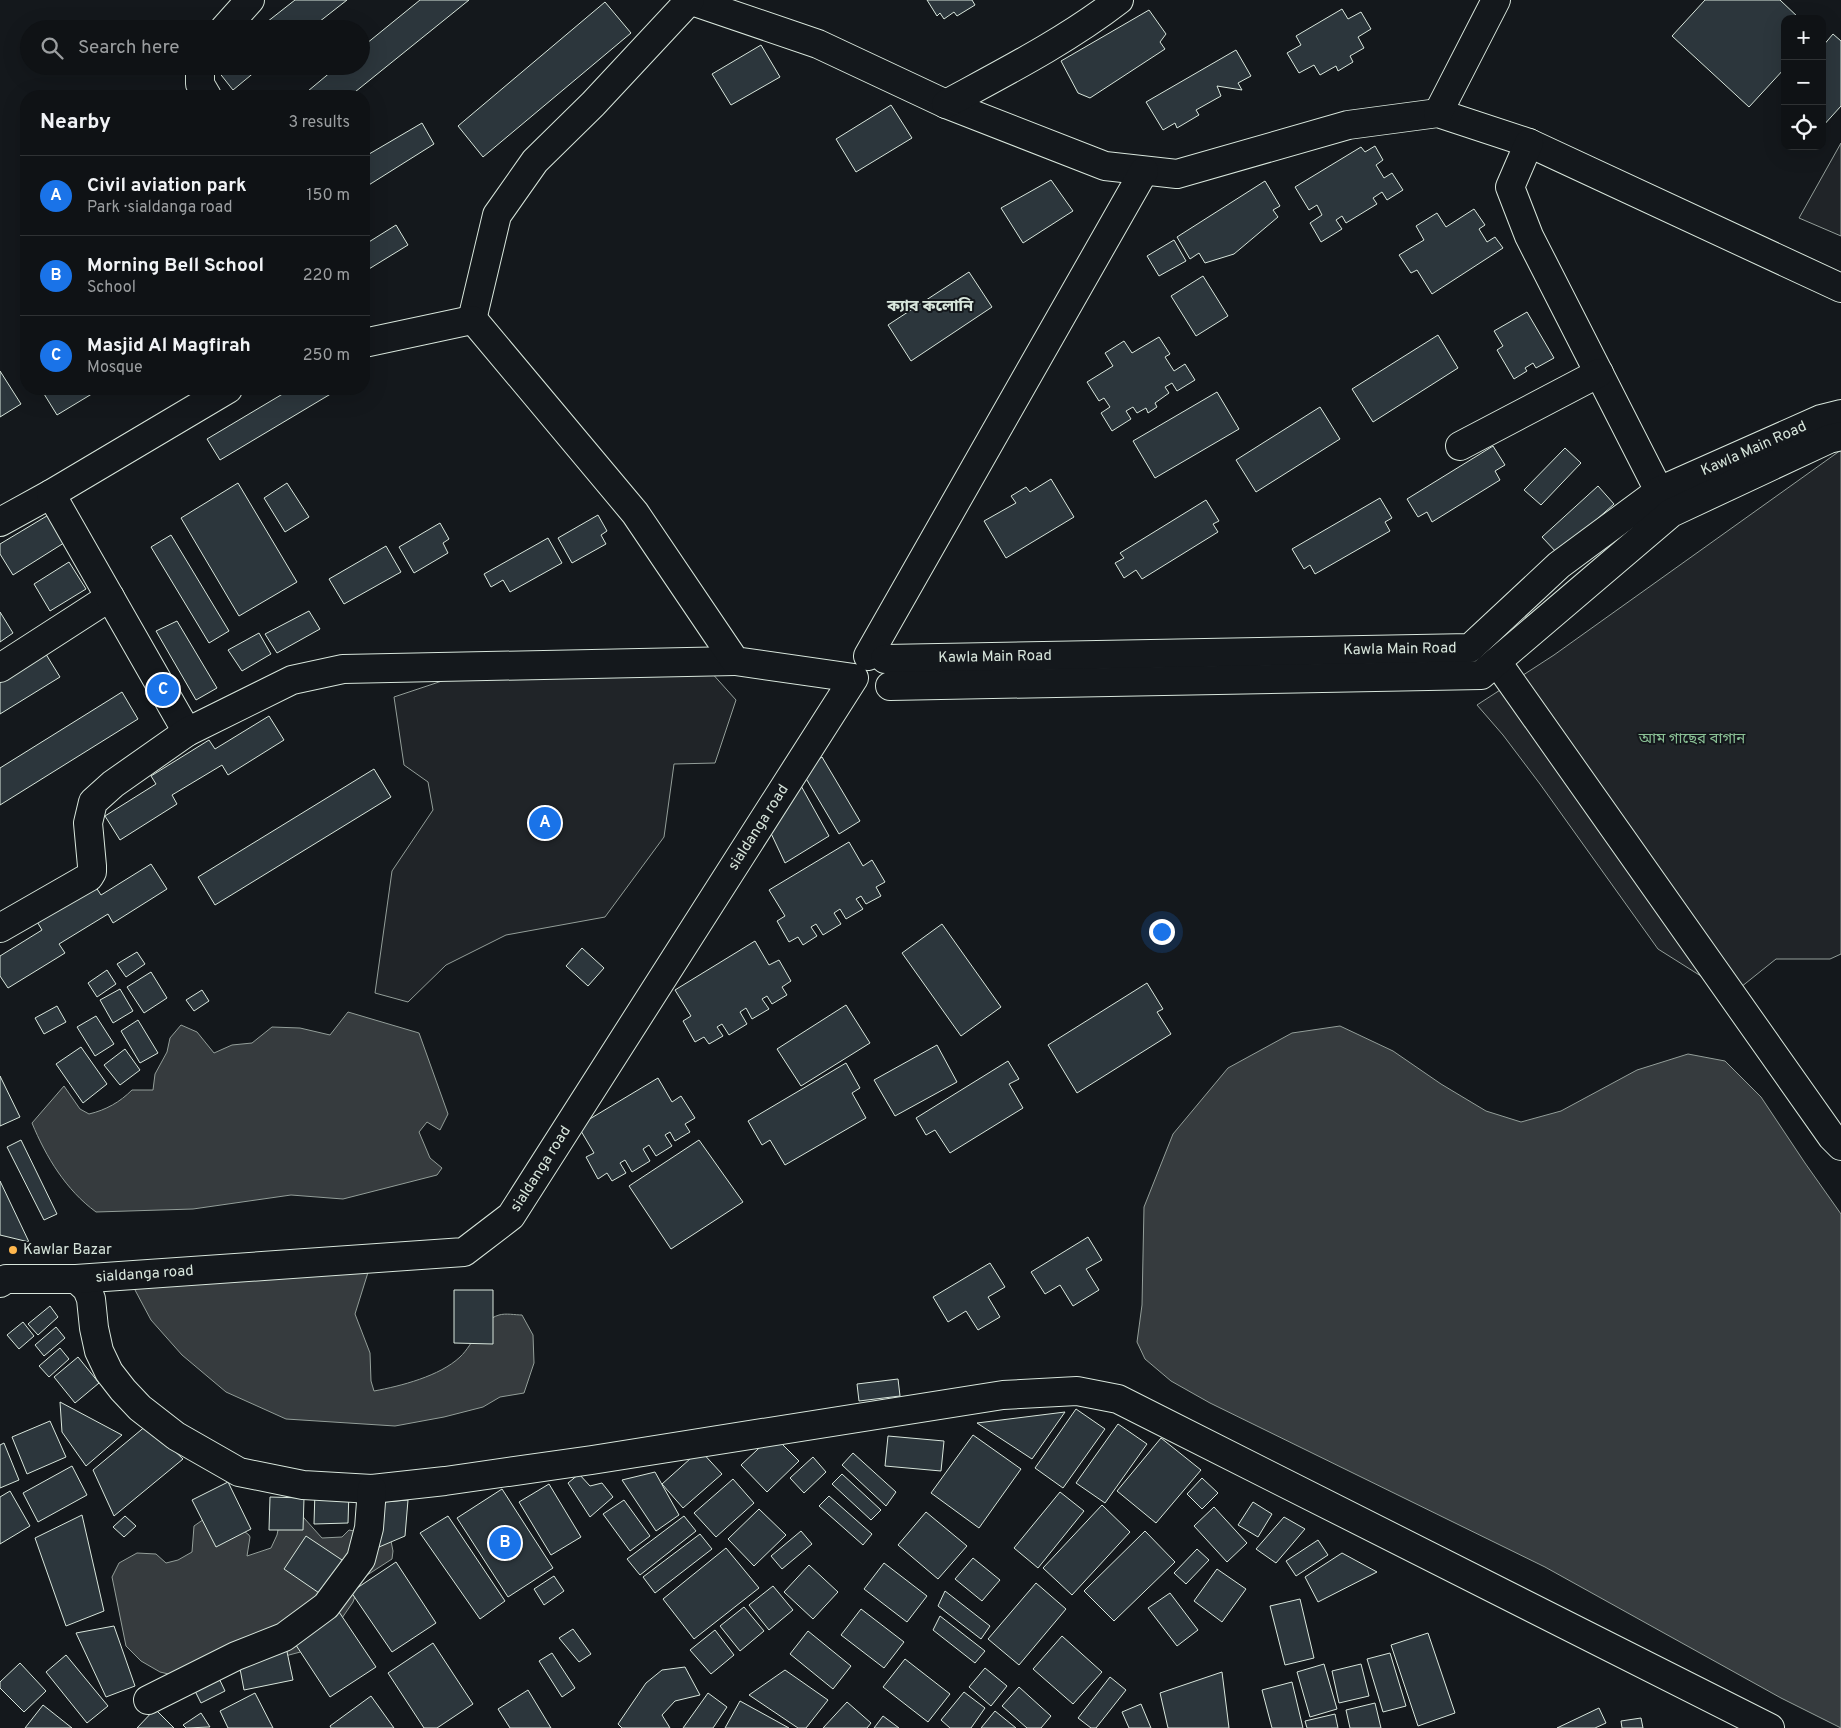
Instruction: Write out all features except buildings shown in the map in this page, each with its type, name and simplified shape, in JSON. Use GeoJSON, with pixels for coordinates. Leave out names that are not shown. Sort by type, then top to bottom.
{"type":"FeatureCollection","features":[{"type":"Feature","properties":{"kind":"street"},"geometry":{"type":"LineString","coordinates":[[232,20],[250,0]]}},
{"type":"Feature","properties":{"kind":"street"},"geometry":{"type":"LineString","coordinates":[[472,320],[497,215],[535,160],[593,104],[689,0],[818,44],[946,104],[1105,166],[1177,174],[1348,125],[1438,113],[1529,143],[1841,288]]}},
{"type":"Feature","properties":{"kind":"street"},"geometry":{"type":"LineString","coordinates":[[946,104],[1011,69],[1119,0]]}},
{"type":"Feature","properties":{"kind":"street"},"geometry":{"type":"LineString","coordinates":[[1438,113],[1496,0]]}},
{"type":"Feature","properties":{"kind":"street"},"geometry":{"type":"LineString","coordinates":[[200,75],[200,84],[204,90]]}},
{"type":"Feature","properties":{"kind":"street"},"geometry":{"type":"LineString","coordinates":[[1529,143],[1510,188],[1529,236],[1659,491]]}},
{"type":"Feature","properties":{"kind":"street","name":"sialdanga road"},"geometry":{"type":"LineString","coordinates":[[2,1279],[76,1279],[464,1252],[511,1216],[869,665],[1144,171]]}},
{"type":"Feature","properties":{"kind":"street"},"geometry":{"type":"LineString","coordinates":[[370,342],[472,320]]}},
{"type":"Feature","properties":{"kind":"street"},"geometry":{"type":"LineString","coordinates":[[472,320],[635,513],[735,661]]}},
{"type":"Feature","properties":{"kind":"street"},"geometry":{"type":"LineString","coordinates":[[1460,446],[1599,373]]}},
{"type":"Feature","properties":{"kind":"street"},"geometry":{"type":"LineString","coordinates":[[0,522],[218,395]]}},
{"type":"Feature","properties":{"kind":"street","name":"Kawla Main Road"},"geometry":{"type":"LineString","coordinates":[[1841,414],[1821,419],[1659,491],[1559,565],[1470,648],[869,665],[860,690],[866,693],[879,694],[890,686],[1481,675],[1671,513],[1829,439],[1841,436]]}},
{"type":"Feature","properties":{"kind":"street"},"geometry":{"type":"LineString","coordinates":[[51,494],[187,732]]}},
{"type":"Feature","properties":{"kind":"street"},"geometry":{"type":"LineString","coordinates":[[0,668],[110,597]]}},
{"type":"Feature","properties":{"kind":"street"},"geometry":{"type":"LineString","coordinates":[[0,928],[89,877],[92,872],[92,866],[88,823],[93,802],[113,784],[187,732],[292,680],[343,670],[735,661],[869,665],[889,663],[893,674],[890,686]]}},
{"type":"Feature","properties":{"kind":"street"},"geometry":{"type":"LineString","coordinates":[[1497,662],[1832,1137],[1841,1146]]}},
{"type":"Feature","properties":{"kind":"street"},"geometry":{"type":"LineString","coordinates":[[76,1279],[87,1289],[91,1299],[99,1351],[109,1372],[122,1390],[140,1408],[176,1436],[239,1472],[303,1485],[372,1489],[445,1481],[1003,1395],[1077,1391],[1118,1399],[1770,1728]]}},
{"type":"Feature","properties":{"kind":"street"},"geometry":{"type":"LineString","coordinates":[[148,1700],[236,1656],[284,1638],[326,1606],[361,1558],[369,1528],[372,1489]]}},
{"type":"Feature","properties":{"kind":"green space"},"geometry":{"type":"Polygon","coordinates":[[[1841,143],[1841,236],[1799,218],[1841,143]]]}},
{"type":"Feature","properties":{"kind":"green space","name":"আম গাছের বাগান"},"geometry":{"type":"Polygon","coordinates":[[[1841,450],[1841,954],[1830,959],[1776,959],[1731,995],[1658,949],[1540,784],[1503,735],[1477,705],[1554,655],[1841,450]]]}},
{"type":"Feature","properties":{"kind":"green space"},"geometry":{"type":"Polygon","coordinates":[[[710,671],[736,700],[715,763],[674,764],[664,837],[605,917],[506,935],[446,965],[408,1002],[375,993],[392,871],[433,810],[428,782],[404,765],[394,697],[460,675],[710,671]]]}},
{"type":"Feature","properties":{"kind":"shaded area"},"geometry":{"type":"Polygon","coordinates":[[[348,1012],[419,1033],[448,1114],[440,1130],[427,1122],[419,1132],[430,1158],[442,1168],[437,1175],[343,1199],[291,1195],[193,1209],[96,1212],[75,1194],[58,1172],[32,1123],[64,1086],[80,1109],[89,1114],[112,1105],[132,1090],[153,1090],[155,1074],[167,1052],[170,1038],[181,1025],[197,1032],[214,1053],[232,1045],[252,1043],[272,1027],[300,1028],[330,1035],[348,1012]]]}},
{"type":"Feature","properties":{"kind":"shaded area"},"geometry":{"type":"Polygon","coordinates":[[[1340,1026],[1393,1051],[1441,1084],[1486,1111],[1521,1122],[1561,1111],[1637,1070],[1688,1054],[1725,1061],[1761,1097],[1841,1214],[1841,1728],[1781,1698],[1545,1567],[1210,1403],[1171,1381],[1145,1359],[1137,1342],[1142,1305],[1144,1207],[1173,1134],[1228,1068],[1292,1033],[1340,1026]]]}},
{"type":"Feature","properties":{"kind":"shaded area"},"geometry":{"type":"Polygon","coordinates":[[[370,1266],[355,1314],[370,1353],[371,1381],[374,1391],[408,1383],[442,1370],[465,1352],[486,1322],[499,1315],[508,1314],[522,1315],[533,1335],[534,1363],[524,1393],[500,1397],[483,1407],[444,1417],[395,1426],[286,1419],[226,1392],[182,1355],[151,1320],[135,1290],[161,1270],[370,1266]]]}},
{"type":"Feature","properties":{"kind":"shaded area"},"geometry":{"type":"Polygon","coordinates":[[[298,1508],[304,1518],[322,1538],[342,1537],[349,1530],[380,1536],[391,1541],[392,1559],[361,1579],[353,1602],[331,1634],[308,1650],[194,1680],[160,1672],[141,1661],[126,1646],[112,1577],[119,1563],[137,1553],[156,1554],[166,1563],[178,1560],[192,1552],[194,1526],[217,1510],[249,1535],[247,1556],[271,1548],[277,1535],[280,1520],[298,1508]]]}},
{"type":"Feature","properties":{"kind":"place","name":"Masjid Al Magfirah"},"geometry":{"type":"Point","coordinates":[163,690]}},
{"type":"Feature","properties":{"kind":"place","name":"Civil aviation park"},"geometry":{"type":"Point","coordinates":[545,823]}},
{"type":"Feature","properties":{"kind":"place","name":"Kawlar Bazar"},"geometry":{"type":"Point","coordinates":[13,1250]}},
{"type":"Feature","properties":{"kind":"place","name":"Morning Bell School"},"geometry":{"type":"Point","coordinates":[505,1543]}},
{"type":"Feature","properties":{"kind":"district","name":"ক্যাব কলোনি"},"geometry":{"type":"Point","coordinates":[930,307]}}]}
